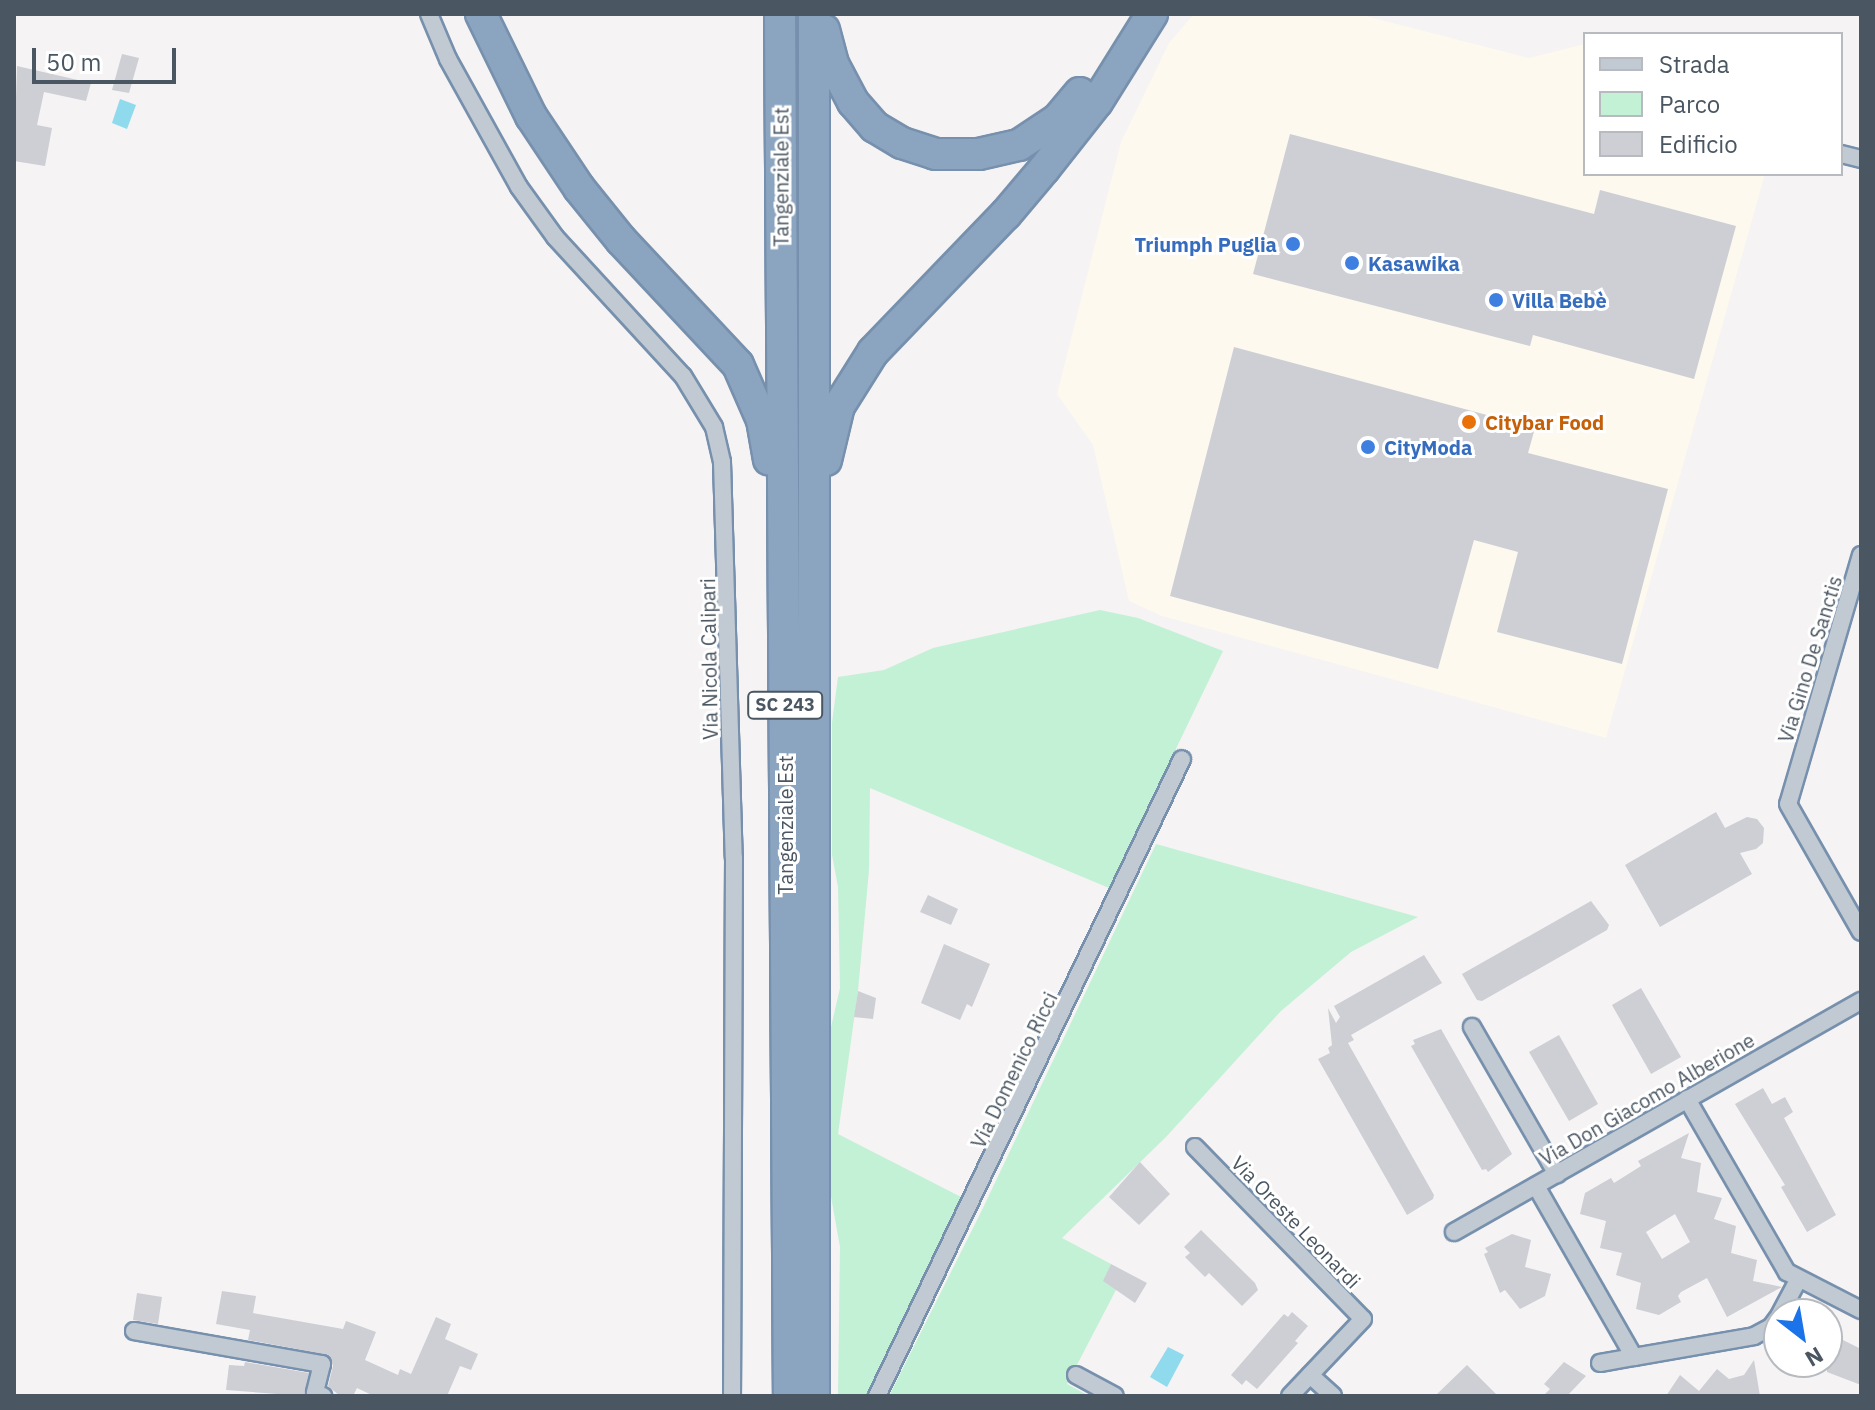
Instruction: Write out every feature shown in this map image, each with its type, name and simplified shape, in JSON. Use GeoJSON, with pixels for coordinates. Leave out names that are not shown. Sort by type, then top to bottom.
{"type":"FeatureCollection","features":[{"type":"Feature","properties":{"kind":"highway"},"geometry":{"type":"LineString","coordinates":[[481,14],[531,116],[579,188],[621,240],[738,365],[751,388],[762,420],[773,481],[776,648],[784,677]]}},
{"type":"Feature","properties":{"kind":"highway","name":"Tangenziale Est"},"geometry":{"type":"LineString","coordinates":[[780,14],[789,1396]]}},
{"type":"Feature","properties":{"kind":"highway","name":"Tangenziale Est"},"geometry":{"type":"LineString","coordinates":[[814,14],[814,1396]]}},
{"type":"Feature","properties":{"kind":"highway"},"geometry":{"type":"LineString","coordinates":[[824,14],[825,34],[833,64],[853,102],[875,127],[902,143],[935,154],[979,154],[1019,145],[1058,119],[1092,80],[1131,14]]}},
{"type":"Feature","properties":{"kind":"highway"},"geometry":{"type":"LineString","coordinates":[[813,667],[822,650],[826,456],[839,406],[873,352],[1006,214],[1062,147],[1097,102],[1152,14]]}},
{"type":"Feature","properties":{"kind":"highway"},"geometry":{"type":"LineString","coordinates":[[814,1252],[824,1280],[826,1396]]}},
{"type":"Feature","properties":{"kind":"street","name":"Via Nicola Calipari"},"geometry":{"type":"LineString","coordinates":[[429,14],[448,59],[519,187],[555,237],[683,376],[714,427],[722,462],[734,858],[732,1396]]}},
{"type":"Feature","properties":{"kind":"street","name":"Via Gino De Sanctis"},"geometry":{"type":"LineString","coordinates":[[1861,555],[1854,611],[1788,804],[1861,932]]}},
{"type":"Feature","properties":{"kind":"street","name":"Via Domenico Ricci"},"geometry":{"type":"LineString","coordinates":[[877,1396],[1182,759]]}},
{"type":"Feature","properties":{"kind":"street","name":"Via Don Giacomo Alberione"},"geometry":{"type":"LineString","coordinates":[[1454,1232],[1861,1001]]}},
{"type":"Feature","properties":{"kind":"street"},"geometry":{"type":"LineString","coordinates":[[1472,1027],[1557,1174]]}},
{"type":"Feature","properties":{"kind":"street"},"geometry":{"type":"LineString","coordinates":[[1687,1099],[1787,1272],[1861,1310]]}},
{"type":"Feature","properties":{"kind":"street","name":"Via Oreste Leonardi"},"geometry":{"type":"LineString","coordinates":[[1195,1147],[1363,1319],[1290,1396]]}},
{"type":"Feature","properties":{"kind":"street"},"geometry":{"type":"LineString","coordinates":[[1536,1186],[1634,1357]]}},
{"type":"Feature","properties":{"kind":"street"},"geometry":{"type":"LineString","coordinates":[[1789,1298],[1799,1279]]}},
{"type":"Feature","properties":{"kind":"street"},"geometry":{"type":"LineString","coordinates":[[134,1331],[322,1364],[315,1393],[323,1396]]}},
{"type":"Feature","properties":{"kind":"street"},"geometry":{"type":"LineString","coordinates":[[1600,1363],[1754,1336],[1763,1331]]}},
{"type":"Feature","properties":{"kind":"street"},"geometry":{"type":"LineString","coordinates":[[1076,1375],[1115,1396]]}},
{"type":"Feature","properties":{"kind":"street"},"geometry":{"type":"LineString","coordinates":[[1310,1375],[1333,1396]]}},
{"type":"Feature","properties":{"kind":"shaded area"},"geometry":{"type":"Polygon","coordinates":[[[1194,14],[1358,14],[1529,58],[1583,44],[1583,176],[1764,176],[1606,738],[1162,616],[1129,601],[1093,445],[1057,394],[1121,142],[1169,43],[1194,14]]]}},
{"type":"Feature","properties":{"kind":"green space"},"geometry":{"type":"Polygon","coordinates":[[[1100,610],[1138,618],[1223,651],[1109,888],[870,788],[869,870],[858,991],[838,1134],[963,1198],[869,1396],[838,1396],[840,1247],[830,1191],[831,1027],[840,988],[838,887],[832,855],[832,722],[838,677],[884,670],[933,648],[1100,610]]]}},
{"type":"Feature","properties":{"kind":"green space"},"geometry":{"type":"Polygon","coordinates":[[[1156,844],[1418,917],[1351,952],[1281,1011],[1166,1137],[1062,1238],[1111,1264],[1104,1281],[1117,1288],[1067,1384],[1089,1396],[889,1396],[982,1210],[1156,844]]]}},
{"type":"Feature","properties":{"kind":"water"},"geometry":{"type":"Polygon","coordinates":[[[120,99],[136,105],[127,129],[112,123],[120,99]]]}},
{"type":"Feature","properties":{"kind":"water"},"geometry":{"type":"Polygon","coordinates":[[[1168,1347],[1184,1355],[1167,1387],[1150,1377],[1168,1347]]]}},
{"type":"Feature","properties":{"kind":"building"},"geometry":{"type":"Polygon","coordinates":[[[122,54],[139,58],[129,93],[112,90],[122,54]]]}},
{"type":"Feature","properties":{"kind":"building"},"geometry":{"type":"Polygon","coordinates":[[[17,66],[91,83],[86,101],[44,92],[37,125],[52,128],[45,166],[14,161],[17,66]]]}},
{"type":"Feature","properties":{"kind":"building"},"geometry":{"type":"Polygon","coordinates":[[[1290,134],[1594,214],[1600,190],[1736,226],[1694,379],[1533,335],[1530,346],[1253,274],[1290,134]]]}},
{"type":"Feature","properties":{"kind":"building"},"geometry":{"type":"Polygon","coordinates":[[[1234,347],[1535,428],[1528,453],[1668,489],[1622,664],[1497,632],[1518,552],[1474,540],[1438,669],[1170,596],[1234,347]]]}},
{"type":"Feature","properties":{"kind":"building"},"geometry":{"type":"Polygon","coordinates":[[[1716,812],[1725,828],[1747,817],[1757,819],[1764,828],[1763,843],[1756,849],[1740,853],[1752,874],[1660,927],[1625,865],[1716,812]]]}},
{"type":"Feature","properties":{"kind":"building"},"geometry":{"type":"Polygon","coordinates":[[[928,895],[958,909],[951,925],[920,912],[928,895]]]}},
{"type":"Feature","properties":{"kind":"building"},"geometry":{"type":"Polygon","coordinates":[[[1591,901],[1609,925],[1607,930],[1482,1001],[1477,1000],[1462,974],[1591,901]]]}},
{"type":"Feature","properties":{"kind":"building"},"geometry":{"type":"Polygon","coordinates":[[[944,944],[990,964],[972,1007],[967,1004],[960,1020],[921,1003],[944,944]]]}},
{"type":"Feature","properties":{"kind":"building"},"geometry":{"type":"Polygon","coordinates":[[[1424,955],[1442,983],[1351,1035],[1354,1040],[1348,1043],[1434,1195],[1433,1199],[1407,1215],[1318,1059],[1330,1053],[1328,1048],[1332,1045],[1328,1008],[1336,1023],[1340,1017],[1334,1006],[1424,955]]]}},
{"type":"Feature","properties":{"kind":"building"},"geometry":{"type":"Polygon","coordinates":[[[1641,988],[1681,1057],[1651,1074],[1612,1005],[1641,988]]]}},
{"type":"Feature","properties":{"kind":"building"},"geometry":{"type":"Polygon","coordinates":[[[858,991],[876,998],[873,1019],[854,1017],[858,991]]]}},
{"type":"Feature","properties":{"kind":"building"},"geometry":{"type":"Polygon","coordinates":[[[1441,1029],[1512,1154],[1488,1172],[1482,1170],[1411,1046],[1415,1044],[1413,1040],[1441,1029]]]}},
{"type":"Feature","properties":{"kind":"building"},"geometry":{"type":"Polygon","coordinates":[[[1559,1035],[1598,1104],[1569,1121],[1529,1052],[1559,1035]]]}},
{"type":"Feature","properties":{"kind":"building"},"geometry":{"type":"Polygon","coordinates":[[[1763,1088],[1772,1104],[1785,1097],[1793,1112],[1784,1118],[1836,1215],[1807,1232],[1781,1187],[1785,1185],[1735,1104],[1763,1088]]]}},
{"type":"Feature","properties":{"kind":"building"},"geometry":{"type":"Polygon","coordinates":[[[1689,1133],[1681,1158],[1701,1163],[1697,1192],[1722,1198],[1714,1219],[1736,1226],[1731,1253],[1757,1260],[1753,1281],[1782,1287],[1727,1317],[1707,1278],[1681,1292],[1678,1296],[1681,1302],[1659,1315],[1636,1309],[1641,1283],[1616,1275],[1622,1253],[1600,1248],[1606,1221],[1580,1214],[1585,1193],[1611,1178],[1614,1183],[1641,1166],[1638,1161],[1689,1133]],[[1675,1214],[1646,1232],[1662,1259],[1690,1242],[1675,1214]]]}},
{"type":"Feature","properties":{"kind":"building"},"geometry":{"type":"Polygon","coordinates":[[[1140,1162],[1170,1194],[1139,1225],[1109,1197],[1140,1162]]]}},
{"type":"Feature","properties":{"kind":"building"},"geometry":{"type":"Polygon","coordinates":[[[1201,1230],[1255,1283],[1258,1290],[1242,1306],[1209,1273],[1205,1277],[1185,1257],[1190,1253],[1184,1247],[1201,1230]]]}},
{"type":"Feature","properties":{"kind":"building"},"geometry":{"type":"Polygon","coordinates":[[[1512,1234],[1531,1240],[1525,1267],[1551,1274],[1545,1296],[1520,1309],[1505,1290],[1500,1293],[1484,1254],[1488,1252],[1485,1248],[1512,1234]]]}},
{"type":"Feature","properties":{"kind":"building"},"geometry":{"type":"Polygon","coordinates":[[[1111,1264],[1147,1283],[1135,1303],[1103,1281],[1111,1264]]]}},
{"type":"Feature","properties":{"kind":"building"},"geometry":{"type":"Polygon","coordinates":[[[222,1291],[256,1296],[253,1313],[343,1329],[346,1321],[376,1332],[365,1360],[398,1375],[400,1369],[411,1374],[436,1317],[451,1324],[445,1339],[478,1354],[471,1370],[460,1366],[447,1396],[374,1396],[357,1388],[353,1396],[340,1396],[328,1386],[333,1366],[329,1355],[248,1340],[250,1330],[216,1324],[222,1291]]]}},
{"type":"Feature","properties":{"kind":"building"},"geometry":{"type":"Polygon","coordinates":[[[137,1293],[162,1297],[158,1324],[133,1320],[137,1293]]]}},
{"type":"Feature","properties":{"kind":"building"},"geometry":{"type":"Polygon","coordinates":[[[1292,1312],[1308,1326],[1295,1341],[1298,1343],[1257,1389],[1246,1380],[1242,1385],[1231,1375],[1284,1314],[1288,1317],[1292,1312]]]}},
{"type":"Feature","properties":{"kind":"building"},"geometry":{"type":"Polygon","coordinates":[[[1843,1340],[1861,1349],[1861,1385],[1843,1378],[1843,1340]]]}},
{"type":"Feature","properties":{"kind":"building"},"geometry":{"type":"Polygon","coordinates":[[[1754,1360],[1760,1396],[1666,1396],[1680,1375],[1699,1391],[1717,1369],[1729,1379],[1744,1375],[1754,1360]]]}},
{"type":"Feature","properties":{"kind":"building"},"geometry":{"type":"Polygon","coordinates":[[[245,1362],[309,1373],[304,1396],[226,1390],[229,1365],[244,1366],[245,1362]]]}},
{"type":"Feature","properties":{"kind":"building"},"geometry":{"type":"Polygon","coordinates":[[[1564,1362],[1586,1376],[1567,1396],[1543,1396],[1550,1389],[1544,1384],[1564,1362]]]}},
{"type":"Feature","properties":{"kind":"building"},"geometry":{"type":"Polygon","coordinates":[[[1467,1365],[1498,1396],[1435,1396],[1467,1365]]]}},
{"type":"Feature","properties":{"kind":"place","name":"Triumph Puglia"},"geometry":{"type":"Point","coordinates":[1293,244]}},
{"type":"Feature","properties":{"kind":"place","name":"Kasawika"},"geometry":{"type":"Point","coordinates":[1352,263]}},
{"type":"Feature","properties":{"kind":"place","name":"Villa Bebè"},"geometry":{"type":"Point","coordinates":[1496,300]}},
{"type":"Feature","properties":{"kind":"place","name":"Citybar Food"},"geometry":{"type":"Point","coordinates":[1469,422]}},
{"type":"Feature","properties":{"kind":"place","name":"CityModa"},"geometry":{"type":"Point","coordinates":[1368,447]}}]}
